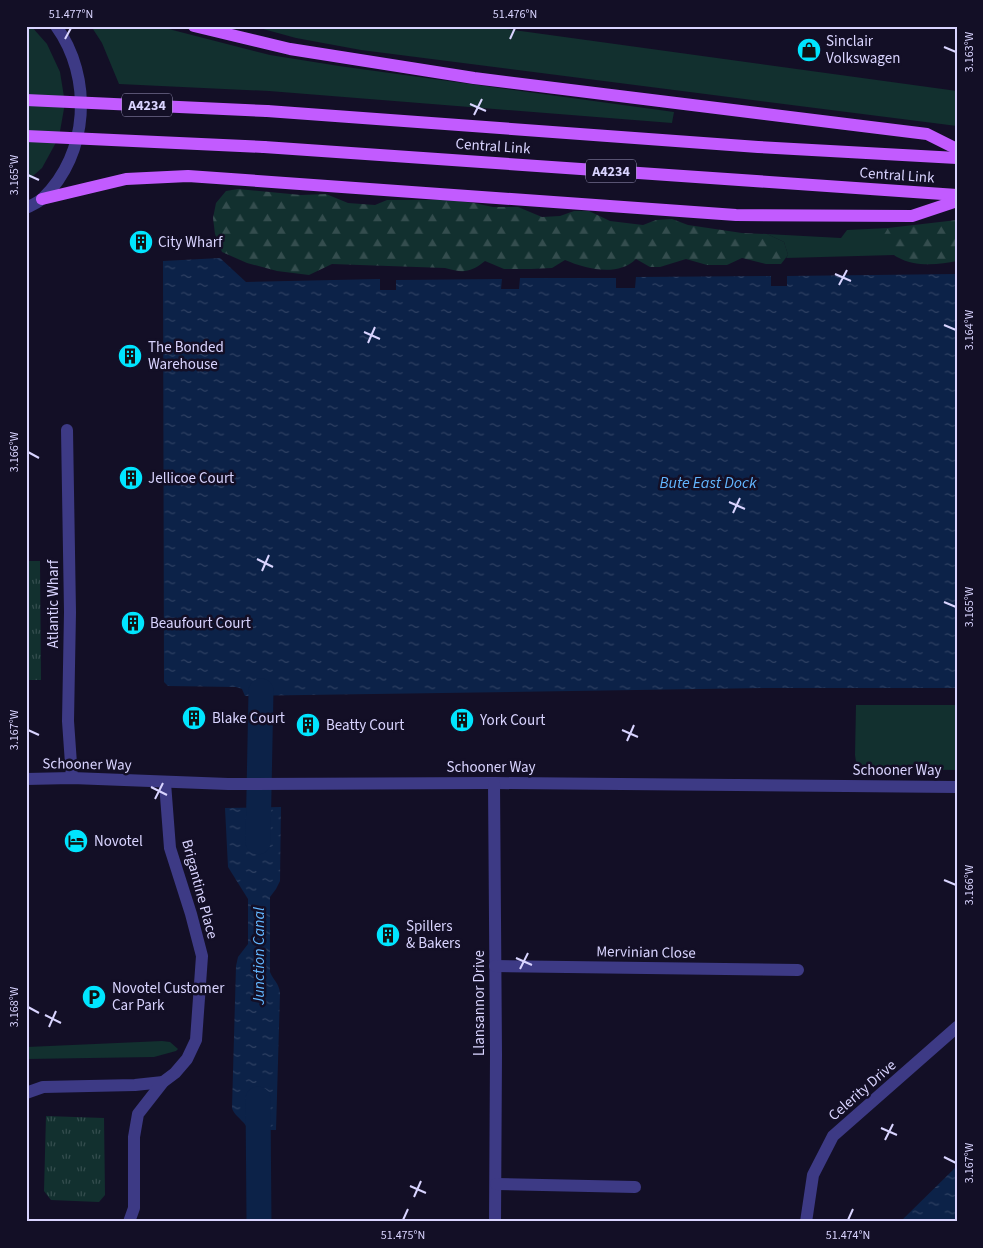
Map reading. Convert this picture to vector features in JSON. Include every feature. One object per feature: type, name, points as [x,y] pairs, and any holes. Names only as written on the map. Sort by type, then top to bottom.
[{"type":"main road","points":[[201,27],[290,49],[474,78],[927,134],[957,149]]},
{"type":"main road","name":"Central Link","points":[[26,100],[267,111],[758,147],[957,158]]},
{"type":"main road","name":"Central Link","points":[[26,136],[264,147],[957,195]]},
{"type":"main road","points":[[42,199],[126,179],[188,176],[736,215],[912,216],[957,201]]},
{"type":"street","points":[[26,208],[42,199],[68,167],[81,120],[80,87],[74,60],[64,36],[56,26]]},
{"type":"street","name":"Atlantic Wharf","points":[[66,430],[70,612],[68,721],[72,778]]},
{"type":"street","name":"Schooner Way","points":[[26,779],[72,778],[228,784],[494,783],[957,787]]},
{"type":"street","name":"Brigantine Place","points":[[129,1222],[134,1208],[134,1137],[138,1114],[163,1082],[175,1073],[187,1059],[196,1040],[202,956],[170,848],[165,783]]},
{"type":"street","name":"Llansannor Drive","points":[[494,783],[495,1222]]},
{"type":"street","name":"Mervinian Close","points":[[495,966],[798,970]]},
{"type":"street","name":"Celerity Drive","points":[[806,1222],[813,1175],[834,1136],[957,1027]]},
{"type":"street","points":[[26,1093],[43,1087],[135,1085],[163,1082]]},
{"type":"street","points":[[496,1184],[635,1187]]},
{"type":"green space","points":[[26,26],[31,26],[47,44],[60,72],[65,103],[59,137],[42,168],[26,182]]},
{"type":"green space","points":[[91,26],[157,26],[270,55],[674,112],[672,123],[269,91],[119,84],[102,43]]},
{"type":"green space","points":[[252,26],[484,26],[957,91],[957,126],[361,50],[296,38]]},
{"type":"green space","points":[[238,189],[301,195],[326,194],[348,203],[375,205],[387,200],[450,200],[493,207],[518,207],[542,217],[560,216],[574,211],[589,211],[610,221],[643,225],[656,220],[672,219],[688,225],[742,233],[767,234],[784,242],[788,255],[781,264],[766,264],[742,258],[727,265],[707,265],[686,259],[660,267],[650,267],[636,259],[629,265],[611,270],[582,266],[565,260],[552,268],[531,269],[504,269],[485,261],[475,268],[466,271],[445,268],[332,264],[309,275],[277,271],[247,263],[222,252],[215,234],[213,218],[216,203],[226,191]]},
{"type":"green space","points":[[957,220],[957,261],[919,264],[904,260],[893,254],[882,238],[888,228]]},
{"type":"green space","points":[[888,228],[883,239],[895,255],[786,258],[788,255],[784,242],[767,234],[841,238],[847,230]]},
{"type":"green space","points":[[26,561],[40,561],[41,680],[26,680]]},
{"type":"green space","points":[[856,705],[957,705],[957,770],[857,769],[855,755]]},
{"type":"green space","points":[[170,1042],[178,1049],[154,1057],[27,1059],[27,1047]]},
{"type":"green space","points":[[46,1116],[104,1118],[105,1195],[99,1202],[51,1200],[44,1191]]},
{"type":"water","name":"Bute East Dock","points":[[220,258],[246,282],[380,279],[380,290],[396,290],[396,280],[502,279],[501,289],[519,289],[520,278],[616,278],[616,288],[635,288],[636,277],[771,276],[771,286],[787,286],[787,276],[957,274],[957,688],[768,688],[245,696],[242,689],[236,687],[168,686],[164,682],[163,261]]},
{"type":"water","points":[[281,807],[280,881],[270,897],[270,972],[280,993],[276,1130],[248,1132],[246,1125],[232,1108],[236,966],[238,957],[248,944],[248,899],[228,867],[225,808]]},
{"type":"water","points":[[249,1157],[266,1157],[267,1222],[250,1222]]},
{"type":"water","points":[[957,1166],[957,1222],[900,1222]]},
{"type":"waterway","name":"Junction Canal","points":[[258,842],[261,691]]},
{"type":"waterway","name":"Junction Canal","points":[[258,1099],[259,1222]]},
{"type":"place","name":"Sinclair Volkswagen","points":[[809,50]]},
{"type":"place","name":"City Wharf","points":[[141,242]]},
{"type":"place","name":"The Bonded Warehouse","points":[[130,356]]},
{"type":"place","name":"Jellicoe Court","points":[[131,478]]},
{"type":"place","name":"Beaufourt Court","points":[[133,623]]},
{"type":"place","name":"Blake Court","points":[[194,718]]},
{"type":"place","name":"York Court","points":[[462,720]]},
{"type":"place","name":"Beatty Court","points":[[308,725]]},
{"type":"place","name":"Novotel","points":[[76,841]]},
{"type":"place","name":"Spillers & Bakers","points":[[388,935]]},
{"type":"place","name":"Novotel Customer Car Park","points":[[94,997]]}]
